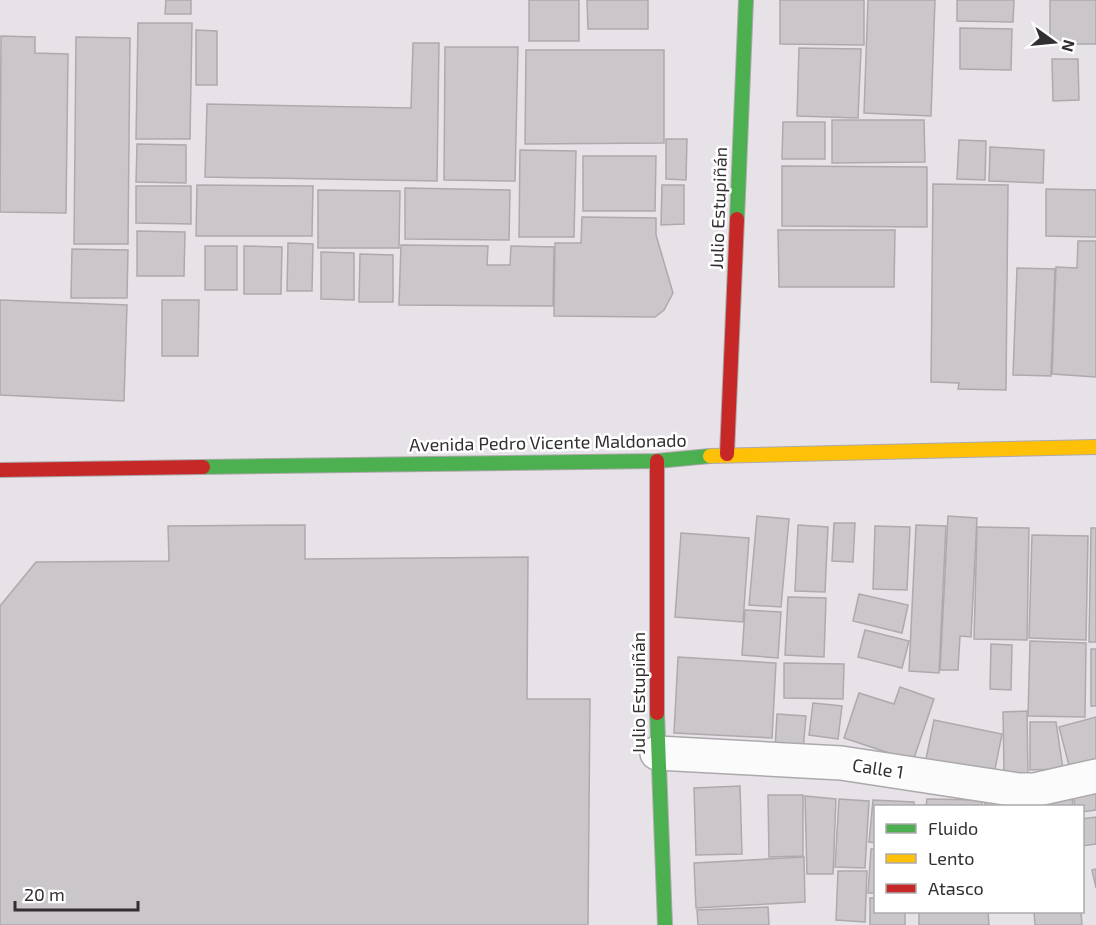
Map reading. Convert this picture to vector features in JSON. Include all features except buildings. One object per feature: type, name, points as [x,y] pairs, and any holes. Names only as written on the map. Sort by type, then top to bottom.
[{"type":"main road","name":"Julio Estupiñán","points":[[727,454],[746,0]]},
{"type":"main road","name":"Avenida Pedro Vicente Maldonado","points":[[0,470],[657,461],[727,454],[1096,447]]},
{"type":"main road","name":"Julio Estupiñán","points":[[657,461],[657,753],[665,925]]},
{"type":"street","name":"Calle 1","points":[[657,753],[841,763],[1018,790],[1034,790],[1096,776]]},
{"type":"traffic: fast","points":[[737,219],[746,0]]},
{"type":"traffic: fast","points":[[203,467],[657,461],[710,456]]},
{"type":"traffic: fast","points":[[657,713],[665,925]]},
{"type":"traffic: slow","points":[[710,456],[1096,447]]},
{"type":"traffic: jam","points":[[727,454],[737,219]]},
{"type":"traffic: jam","points":[[657,461],[657,713]]},
{"type":"traffic: jam","points":[[0,470],[203,467]]}]
